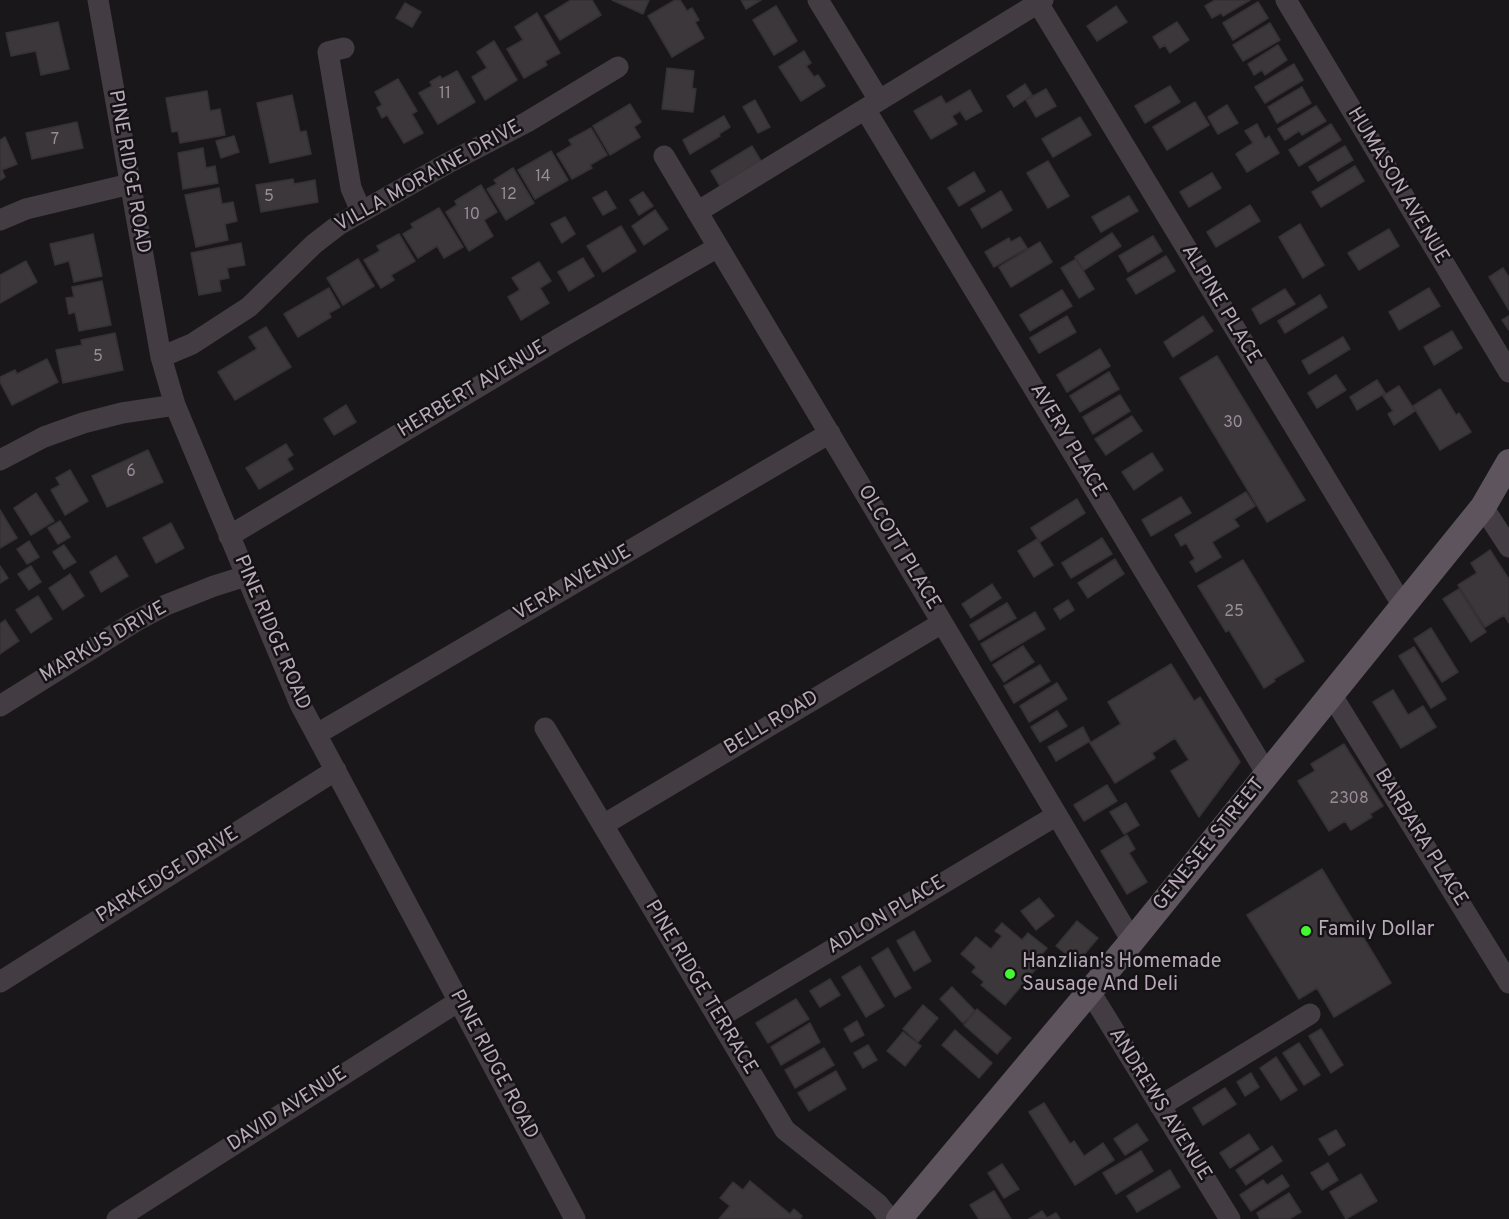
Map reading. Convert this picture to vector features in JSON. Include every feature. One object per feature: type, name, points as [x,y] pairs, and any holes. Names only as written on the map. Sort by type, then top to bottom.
[{"type":"main road","name":"GENESEE STREET","points":[[899,1219],[1132,941],[1483,507],[1509,462]]},
{"type":"street","name":"PINE RIDGE ROAD","points":[[98,0],[161,357],[175,405],[300,704],[575,1219]]},
{"type":"street","name":"AVERY PLACE","points":[[818,0],[872,105],[1267,774]]},
{"type":"street","name":"HUMASON AVENUE","points":[[1286,0],[1509,372]]},
{"type":"street","points":[[697,212],[1040,2]]},
{"type":"street","name":"ALPINE PLACE","points":[[1040,2],[1403,606]]},
{"type":"street","points":[[344,48],[328,52],[351,189],[361,211]]},
{"type":"street","name":"VILLA MORAINE DRIVE","points":[[161,357],[192,344],[249,307],[314,244],[340,224],[527,123],[618,67]]},
{"type":"street","name":"OLCOTT PLACE","points":[[664,156],[1132,941]]},
{"type":"street","points":[[0,220],[35,206],[130,184]]},
{"type":"street","name":"HERBERT AVENUE","points":[[229,536],[718,246]]},
{"type":"street","points":[[0,460],[44,437],[82,423],[122,412],[175,405]]},
{"type":"street","name":"VERA AVENUE","points":[[317,734],[830,433]]},
{"type":"street","points":[[1483,507],[1509,547]]},
{"type":"street","name":"MARKUS DRIVE","points":[[0,706],[136,621],[176,601],[246,576]]},
{"type":"street","name":"BELL ROAD","points":[[603,825],[942,623]]},
{"type":"street","name":"BARBARA PLACE","points":[[1331,694],[1509,983]]},
{"type":"street","name":"PINE RIDGE TERRACE","points":[[545,728],[785,1130],[878,1204],[890,1219]]},
{"type":"street","name":"PARKEDGE DRIVE","points":[[0,982],[336,770]]},
{"type":"street","name":"ADLON PLACE","points":[[718,1018],[1057,815]]},
{"type":"street","name":"ANDREWS AVENUE","points":[[1089,990],[1230,1219]]},
{"type":"street","name":"DAVID AVENUE","points":[[117,1219],[459,1001]]},
{"type":"street","points":[[1161,1106],[1310,1014]]},
{"type":"building","points":[[571,0],[592,0],[601,15],[560,40],[545,16]]},
{"type":"building","points":[[612,0],[649,0],[643,14]]},
{"type":"building","points":[[675,0],[680,0],[687,11],[692,8],[699,20],[695,22],[704,38],[672,57],[648,16]]},
{"type":"building","points":[[741,0],[761,0],[746,9]]},
{"type":"building","points":[[1215,0],[1250,0],[1223,16],[1221,13],[1212,18],[1205,6]]},
{"type":"building","points":[[1258,2],[1268,18],[1233,40],[1223,23]]},
{"type":"building","points":[[405,3],[421,12],[412,27],[396,18]]},
{"type":"building","points":[[776,6],[797,41],[774,55],[753,20]]},
{"type":"building","points":[[1116,6],[1127,22],[1097,41],[1087,26]]},
{"type":"building","points":[[537,13],[560,53],[545,61],[547,65],[524,78],[507,49],[523,40],[515,27]]},
{"type":"building","points":[[58,22],[69,69],[41,75],[36,51],[11,56],[6,33]]},
{"type":"building","points":[[1177,22],[1189,40],[1170,53],[1165,45],[1160,48],[1153,37]]},
{"type":"building","points":[[1270,23],[1280,40],[1243,61],[1233,45]]},
{"type":"building","points":[[494,41],[517,80],[485,100],[472,77],[487,68],[477,52]]},
{"type":"building","points":[[1278,45],[1287,60],[1265,75],[1262,70],[1254,75],[1248,64]]},
{"type":"building","points":[[804,51],[811,63],[806,66],[814,77],[818,75],[825,86],[801,101],[779,67]]},
{"type":"building","points":[[1294,64],[1303,80],[1265,103],[1255,87]]},
{"type":"building","points":[[667,68],[694,71],[692,88],[696,89],[693,112],[662,109]]},
{"type":"building","points":[[457,71],[475,102],[438,124],[419,93],[432,86],[430,82],[440,76],[442,79]]},
{"type":"building","points":[[398,79],[417,111],[412,114],[423,133],[404,143],[387,115],[382,118],[377,108],[382,105],[375,92]]},
{"type":"building","points":[[1025,84],[1032,95],[1014,107],[1007,96]]},
{"type":"building","points":[[1170,86],[1180,102],[1145,123],[1135,106]]},
{"type":"building","points":[[1302,87],[1311,103],[1277,123],[1268,107]]},
{"type":"building","points":[[1046,89],[1056,106],[1036,117],[1026,100]]},
{"type":"building","points":[[970,90],[982,111],[966,120],[960,111],[952,116],[957,124],[931,139],[914,111],[941,96],[946,104]]},
{"type":"building","points":[[207,91],[210,111],[220,109],[225,135],[180,143],[178,131],[172,132],[166,98]]},
{"type":"building","points":[[292,95],[300,132],[306,131],[311,154],[270,163],[257,103]]},
{"type":"building","points":[[755,100],[770,127],[758,133],[743,107]]},
{"type":"building","points":[[1195,102],[1209,125],[1167,150],[1153,127]]},
{"type":"building","points":[[630,104],[641,122],[634,127],[640,137],[610,155],[593,126]]},
{"type":"building","points":[[1227,105],[1238,123],[1218,134],[1208,117]]},
{"type":"building","points":[[1316,106],[1326,121],[1302,135],[1299,131],[1285,140],[1278,129]]},
{"type":"building","points":[[724,116],[730,127],[719,134],[720,136],[690,154],[683,140]]},
{"type":"building","points":[[1080,117],[1091,135],[1053,157],[1042,139]]},
{"type":"building","points":[[77,122],[83,148],[32,159],[26,133]]},
{"type":"building","points":[[1257,124],[1265,139],[1269,136],[1279,153],[1247,172],[1236,154],[1253,143],[1245,131]]},
{"type":"building","points":[[1331,124],[1341,140],[1299,166],[1289,150]]},
{"type":"building","points":[[591,128],[607,155],[590,165],[592,168],[572,179],[557,154],[572,145],[569,140]]},
{"type":"building","points":[[234,136],[239,152],[221,158],[216,141]]},
{"type":"building","points":[[5,137],[17,164],[2,170],[5,177],[0,180],[0,140]]},
{"type":"building","points":[[752,146],[761,161],[720,186],[711,171]]},
{"type":"building","points":[[1345,146],[1353,160],[1318,181],[1309,167]]},
{"type":"building","points":[[203,148],[206,168],[215,166],[218,183],[183,189],[178,153]]},
{"type":"building","points":[[551,151],[568,180],[535,199],[518,170]]},
{"type":"building","points":[[1048,161],[1069,196],[1048,208],[1027,173]]},
{"type":"building","points":[[1355,166],[1364,181],[1321,207],[1312,192]]},
{"type":"building","points":[[513,168],[534,203],[506,220],[487,189],[497,184],[494,180]]},
{"type":"building","points":[[974,172],[985,191],[959,206],[948,188]]},
{"type":"building","points":[[1212,173],[1221,188],[1189,207],[1180,192]]},
{"type":"building","points":[[293,179],[294,184],[315,180],[318,202],[261,212],[256,185]]},
{"type":"building","points":[[481,185],[497,212],[484,220],[493,236],[469,251],[446,212],[457,205],[455,201]]},
{"type":"building","points":[[219,188],[222,204],[233,202],[237,221],[225,224],[228,240],[196,247],[185,195]]},
{"type":"building","points":[[606,191],[616,208],[603,215],[593,198]]},
{"type":"building","points":[[1001,191],[1012,210],[982,228],[971,209]]},
{"type":"building","points":[[643,192],[653,206],[639,215],[630,200]]},
{"type":"building","points":[[1129,196],[1138,211],[1101,232],[1092,217]]},
{"type":"building","points":[[1250,205],[1260,221],[1216,247],[1207,232]]},
{"type":"building","points":[[439,208],[463,247],[444,258],[437,246],[418,258],[403,234],[413,228],[411,224]]},
{"type":"building","points":[[655,210],[668,229],[644,245],[632,226]]},
{"type":"building","points":[[565,217],[575,234],[562,243],[551,224]]},
{"type":"building","points":[[1300,224],[1324,265],[1303,278],[1279,237]]},
{"type":"building","points":[[621,226],[636,251],[603,272],[587,246]]},
{"type":"building","points":[[1389,229],[1399,246],[1359,270],[1348,253]]},
{"type":"building","points":[[1112,233],[1121,246],[1084,270],[1075,257]]},
{"type":"building","points":[[93,234],[102,276],[74,282],[69,261],[55,265],[50,244]]},
{"type":"building","points":[[399,234],[415,261],[391,275],[394,280],[381,288],[364,260],[380,251],[377,246]]},
{"type":"building","points":[[1153,236],[1162,251],[1128,272],[1119,256]]},
{"type":"building","points":[[1020,237],[1027,248],[994,267],[985,252],[1009,238],[1011,242]]},
{"type":"building","points":[[1040,242],[1052,262],[1011,287],[999,267]]},
{"type":"building","points":[[241,243],[245,265],[227,268],[229,278],[219,280],[221,291],[199,295],[191,253]]},
{"type":"building","points":[[1166,256],[1175,271],[1136,294],[1127,279]]},
{"type":"building","points":[[583,258],[594,276],[569,291],[558,272]]},
{"type":"building","points":[[358,259],[374,286],[343,305],[327,278]]},
{"type":"building","points":[[1076,259],[1094,289],[1079,298],[1061,268]]},
{"type":"building","points":[[26,261],[37,282],[0,303],[0,275]]},
{"type":"building","points":[[539,262],[551,281],[540,288],[549,303],[521,320],[508,297],[520,290],[512,278]]},
{"type":"building","points":[[1503,268],[1509,277],[1509,310],[1489,277]]},
{"type":"building","points":[[102,281],[111,325],[79,331],[75,312],[69,314],[66,298],[74,297],[72,287]]},
{"type":"building","points":[[329,288],[340,307],[329,313],[331,317],[298,337],[284,314]]},
{"type":"building","points":[[1429,288],[1440,306],[1399,330],[1389,312]]},
{"type":"building","points":[[1285,289],[1295,304],[1260,324],[1252,309]]},
{"type":"building","points":[[1062,290],[1072,306],[1030,331],[1020,315]]},
{"type":"building","points":[[1320,295],[1327,307],[1285,333],[1278,321]]},
{"type":"building","points":[[1067,316],[1076,332],[1039,353],[1030,338]]},
{"type":"building","points":[[1203,316],[1213,331],[1173,357],[1164,342]]},
{"type":"building","points":[[1509,316],[1509,330],[1502,320]]},
{"type":"building","points":[[266,327],[291,367],[235,400],[218,372],[257,349],[249,337]]},
{"type":"building","points":[[1452,331],[1462,348],[1434,365],[1424,347]]},
{"type":"building","points":[[115,333],[123,370],[63,383],[56,350],[82,345],[81,340]]},
{"type":"building","points":[[1343,337],[1350,349],[1309,374],[1302,361]]},
{"type":"building","points":[[1100,349],[1110,366],[1067,392],[1057,375]]},
{"type":"building","points":[[1217,356],[1305,500],[1267,522],[1180,378]]},
{"type":"building","points":[[47,359],[58,382],[12,405],[0,382],[0,377],[15,370],[17,374]]},
{"type":"building","points":[[1109,372],[1119,389],[1080,412],[1070,396]]},
{"type":"building","points":[[1336,375],[1346,390],[1317,408],[1308,393]]},
{"type":"building","points":[[1377,380],[1385,393],[1357,410],[1350,397]]},
{"type":"building","points":[[1399,386],[1415,411],[1394,425],[1388,414],[1393,411],[1383,396]]},
{"type":"building","points":[[1440,389],[1456,415],[1459,413],[1471,432],[1440,450],[1413,406]]},
{"type":"building","points":[[1120,395],[1130,411],[1093,434],[1083,417]]},
{"type":"building","points":[[346,405],[356,422],[334,435],[324,419]]},
{"type":"building","points":[[1132,416],[1142,431],[1106,455],[1095,439]]},
{"type":"building","points":[[286,444],[293,455],[287,459],[293,469],[259,489],[246,468]]},
{"type":"building","points":[[148,450],[163,482],[107,507],[92,476]]},
{"type":"building","points":[[1152,453],[1163,470],[1134,490],[1122,472]]},
{"type":"building","points":[[70,470],[88,501],[65,515],[51,490],[60,485],[56,478]]},
{"type":"building","points":[[1246,492],[1255,506],[1234,519],[1239,526],[1212,542],[1221,557],[1196,572],[1190,562],[1195,559],[1186,543],[1181,546],[1175,535]]},
{"type":"building","points":[[36,493],[54,521],[31,535],[14,508]]},
{"type":"building","points":[[1181,497],[1191,513],[1151,536],[1142,520]]},
{"type":"building","points":[[1077,499],[1085,513],[1040,542],[1031,528]]},
{"type":"building","points":[[0,510],[17,538],[0,548]]},
{"type":"building","points":[[60,521],[70,537],[58,544],[48,528]]},
{"type":"building","points":[[171,523],[184,548],[156,563],[143,538]]},
{"type":"building","points":[[1102,538],[1112,554],[1071,578],[1062,563]]},
{"type":"building","points":[[1037,539],[1053,565],[1034,577],[1018,551]]},
{"type":"building","points":[[29,541],[39,557],[27,564],[17,549]]},
{"type":"building","points":[[64,545],[76,562],[64,569],[53,552]]},
{"type":"building","points":[[1490,550],[1509,579],[1509,623],[1504,615],[1485,627],[1458,585],[1477,573],[1471,563]]},
{"type":"building","points":[[116,556],[128,576],[101,592],[90,572]]},
{"type":"building","points":[[1115,559],[1124,574],[1088,598],[1078,583]]},
{"type":"building","points":[[1243,560],[1304,661],[1274,679],[1275,681],[1264,688],[1229,630],[1226,632],[1198,586]]},
{"type":"building","points":[[0,566],[8,578],[0,583]]},
{"type":"building","points":[[31,566],[41,582],[29,590],[18,574]]},
{"type":"building","points":[[70,574],[84,596],[63,610],[49,588]]},
{"type":"building","points":[[992,584],[1001,598],[971,618],[962,604]]},
{"type":"building","points":[[1459,589],[1486,632],[1471,642],[1443,599]]},
{"type":"building","points":[[38,596],[52,619],[31,633],[16,610]]},
{"type":"building","points":[[1068,600],[1074,610],[1060,619],[1054,609]]},
{"type":"building","points":[[1007,603],[1016,618],[979,640],[970,625]]},
{"type":"building","points":[[1035,612],[1045,629],[991,661],[981,644]]},
{"type":"building","points":[[5,620],[19,641],[0,654],[0,624]]},
{"type":"building","points":[[1431,628],[1458,672],[1442,682],[1414,639]]},
{"type":"building","points":[[1023,646],[1034,662],[1004,682],[993,665]]},
{"type":"building","points":[[1414,647],[1446,699],[1431,708],[1399,656]]},
{"type":"building","points":[[1171,664],[1194,701],[1200,697],[1240,762],[1199,817],[1171,771],[1189,760],[1175,738],[1152,753],[1155,758],[1115,783],[1090,743],[1121,724],[1108,702]]},
{"type":"building","points":[[1040,665],[1050,681],[1014,703],[1004,686]]},
{"type":"building","points":[[1057,683],[1067,699],[1029,722],[1020,706]]},
{"type":"building","points":[[1393,690],[1408,715],[1423,706],[1436,727],[1401,748],[1373,702]]},
{"type":"building","points":[[1057,711],[1067,726],[1040,742],[1031,727]]},
{"type":"building","points":[[1083,727],[1090,741],[1056,761],[1048,747]]},
{"type":"building","points":[[1344,744],[1383,806],[1370,814],[1372,817],[1351,830],[1345,821],[1329,831],[1298,781],[1315,771],[1311,764]]},
{"type":"building","points":[[1107,785],[1117,801],[1084,821],[1074,805]]},
{"type":"building","points":[[1126,803],[1139,825],[1124,834],[1110,812]]},
{"type":"building","points":[[1127,835],[1135,849],[1129,853],[1147,882],[1127,894],[1101,851]]},
{"type":"building","points":[[1322,869],[1391,983],[1334,1017],[1317,988],[1299,999],[1247,915]]},
{"type":"building","points":[[1039,898],[1054,916],[1036,930],[1021,911]]},
{"type":"building","points":[[1077,921],[1098,938],[1077,963],[1056,946]]},
{"type":"building","points":[[1002,923],[1022,940],[1028,933],[1047,948],[1042,954],[1046,957],[1005,1005],[981,985],[984,982],[972,972],[976,967],[961,954],[976,937],[991,949],[1002,936],[995,931]]},
{"type":"building","points":[[914,931],[931,961],[914,971],[897,941]]},
{"type":"building","points":[[888,948],[911,988],[895,997],[872,958]]},
{"type":"building","points":[[860,966],[884,1006],[866,1017],[842,977]]},
{"type":"building","points":[[830,979],[840,995],[820,1007],[810,991]]},
{"type":"building","points":[[952,987],[975,1011],[963,1023],[940,999]]},
{"type":"building","points":[[796,999],[809,1019],[768,1043],[756,1023]]},
{"type":"building","points":[[923,1005],[938,1018],[918,1042],[903,1029]]},
{"type":"building","points":[[977,1009],[1011,1038],[997,1054],[964,1025]]},
{"type":"building","points":[[857,1021],[864,1035],[851,1042],[844,1029]]},
{"type":"building","points":[[810,1023],[820,1042],[781,1065],[771,1047]]},
{"type":"building","points":[[1321,1029],[1343,1065],[1331,1073],[1309,1036]]},
{"type":"building","points":[[955,1030],[992,1063],[979,1078],[942,1045]]},
{"type":"building","points":[[903,1032],[921,1046],[905,1066],[887,1051]]},
{"type":"building","points":[[1299,1043],[1320,1075],[1304,1085],[1283,1053]]},
{"type":"building","points":[[868,1045],[877,1060],[863,1068],[854,1053]]},
{"type":"building","points":[[824,1048],[834,1065],[795,1088],[785,1070]]},
{"type":"building","points":[[1276,1057],[1297,1090],[1281,1100],[1260,1068]]},
{"type":"building","points":[[836,1071],[846,1089],[809,1111],[798,1093]]},
{"type":"building","points":[[1251,1073],[1259,1087],[1245,1096],[1237,1082]]},
{"type":"building","points":[[1225,1088],[1236,1104],[1203,1125],[1193,1108]]},
{"type":"building","points":[[1044,1103],[1070,1144],[1074,1141],[1084,1156],[1103,1143],[1114,1160],[1075,1185],[1029,1112]]},
{"type":"building","points":[[1137,1124],[1148,1140],[1125,1155],[1114,1139]]},
{"type":"building","points":[[1336,1130],[1345,1145],[1329,1155],[1319,1139]]},
{"type":"building","points":[[1249,1134],[1259,1149],[1230,1168],[1220,1153]]},
{"type":"building","points":[[1272,1146],[1282,1161],[1246,1185],[1236,1170]]},
{"type":"building","points":[[1141,1151],[1153,1171],[1116,1194],[1103,1173]]},
{"type":"building","points":[[1328,1163],[1338,1180],[1322,1190],[1311,1173]]},
{"type":"building","points":[[1002,1164],[1019,1189],[1004,1198],[988,1173]]},
{"type":"building","points":[[1170,1170],[1180,1187],[1137,1212],[1127,1196]]},
{"type":"building","points":[[1361,1174],[1377,1201],[1346,1219],[1330,1192]]},
{"type":"building","points":[[1282,1175],[1289,1186],[1251,1211],[1240,1195],[1263,1180],[1267,1185]]},
{"type":"building","points":[[750,1181],[790,1214],[794,1209],[802,1216],[800,1219],[719,1219],[730,1206],[720,1198],[733,1182],[743,1190]]},
{"type":"building","points":[[994,1191],[1011,1219],[979,1219],[970,1205]]},
{"type":"building","points":[[1289,1193],[1301,1212],[1289,1219],[1260,1219],[1257,1213]]},
{"type":"building","points":[[1042,1211],[1047,1218],[1056,1213],[1060,1219],[1029,1219]]},
{"type":"place","name":"Family Dollar","points":[[1306,931]]},
{"type":"place","name":"Hanzlian's Homemade Sausage And Deli","points":[[1010,974]]}]
